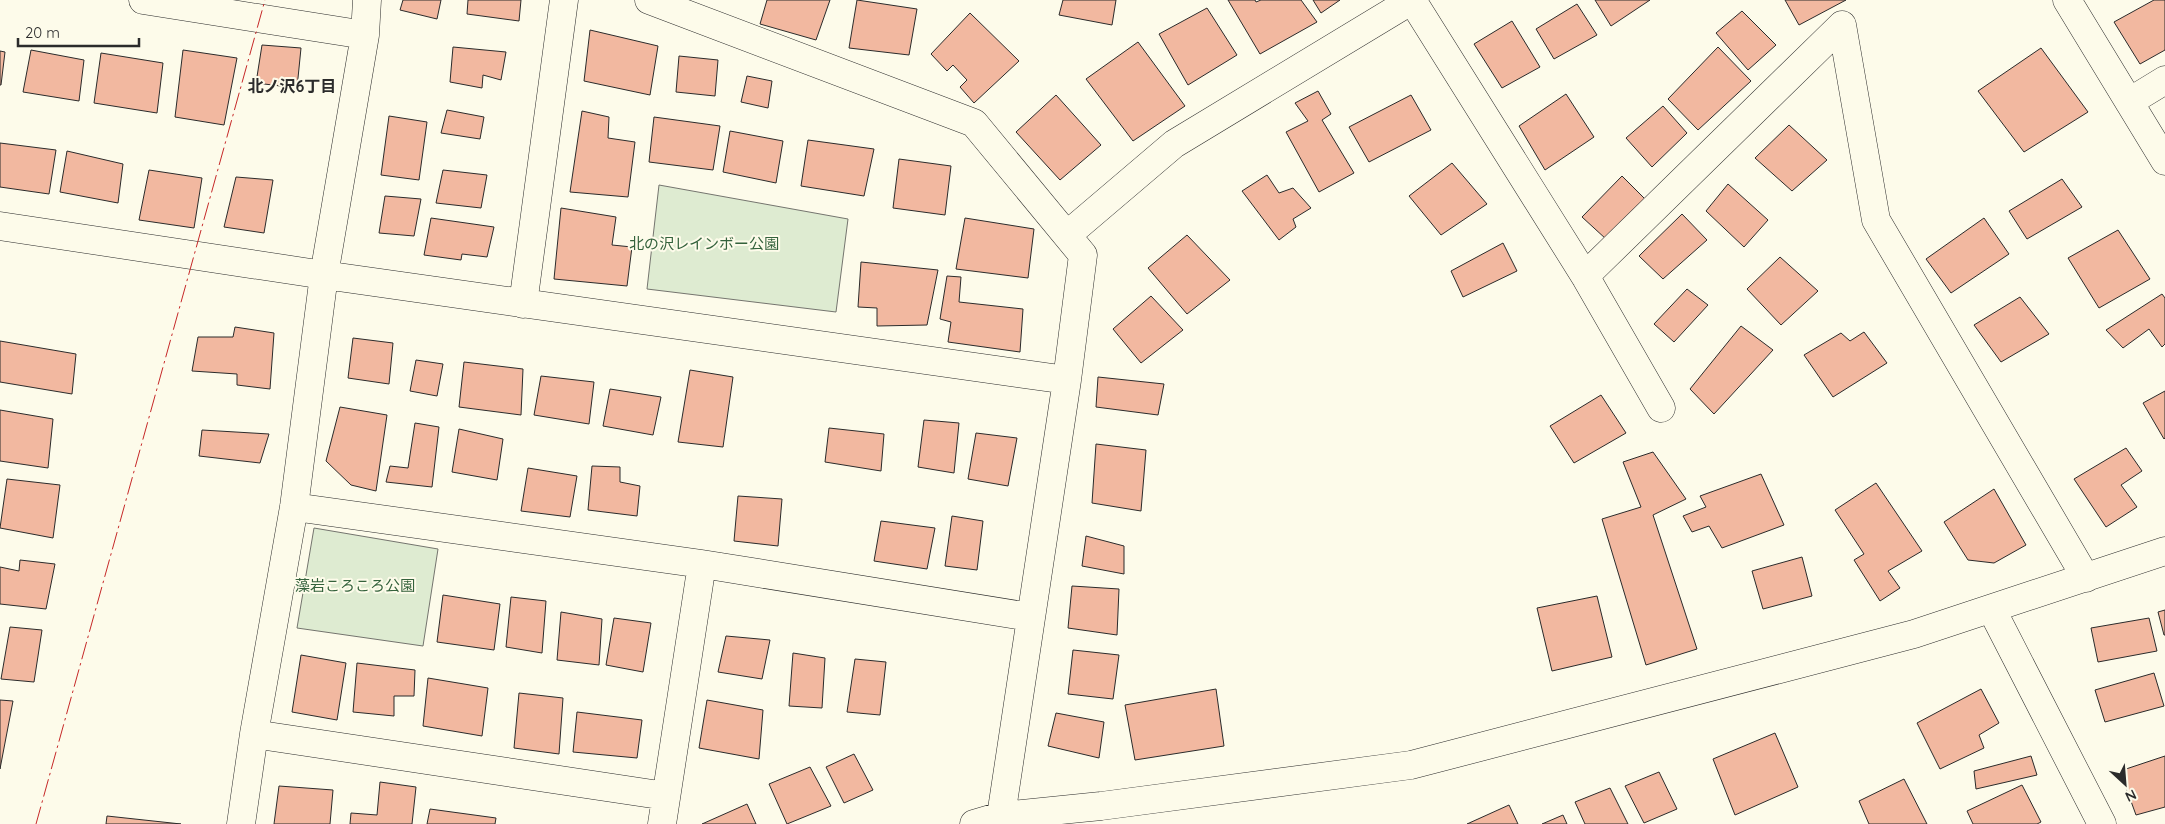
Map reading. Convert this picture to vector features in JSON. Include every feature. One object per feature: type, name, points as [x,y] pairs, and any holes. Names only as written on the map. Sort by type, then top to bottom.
[{"type":"street","points":[[143,0],[365,35]]},
{"type":"street","points":[[241,824],[254,734],[294,507],[324,275],[365,35],[367,0]]},
{"type":"street","points":[[523,304],[564,0]]},
{"type":"street","points":[[649,0],[974,123],[1083,255],[1067,380],[1001,816]]},
{"type":"street","points":[[1068,235],[1174,144],[1412,0],[1585,276],[1661,408]]},
{"type":"street","points":[[2067,0],[2165,161]]},
{"type":"street","points":[[1585,276],[1842,25],[1876,220],[2086,578]]},
{"type":"street","points":[[2129,102],[2165,80]]},
{"type":"street","points":[[0,226],[523,304],[1067,380]]},
{"type":"street","points":[[294,507],[702,564],[1030,617]]},
{"type":"street","points":[[974,824],[1001,816],[1101,806],[1411,765],[1914,634],[1992,610],[2165,551]]},
{"type":"street","points":[[662,824],[702,564]]},
{"type":"street","points":[[1992,610],[2102,824]]},
{"type":"street","points":[[254,734],[666,796]]},
{"type":"green space","name":"北の沢レインボー公園","points":[[659,185],[848,219],[836,312],[647,289]]},
{"type":"green space","name":"藻岩ころころ公園","points":[[314,528],[438,549],[423,646],[297,628]]},
{"type":"building","points":[[403,0],[441,0],[437,19],[400,10]]},
{"type":"building","points":[[468,0],[521,0],[519,21],[467,14]]},
{"type":"building","points":[[767,0],[830,0],[816,40],[760,24]]},
{"type":"building","points":[[857,0],[917,9],[909,55],[849,48]]},
{"type":"building","points":[[1063,0],[1116,0],[1112,25],[1059,15]]},
{"type":"building","points":[[1228,0],[1255,0],[1256,2],[1261,0],[1301,0],[1317,22],[1260,54]]},
{"type":"building","points":[[1313,0],[1340,0],[1321,13]]},
{"type":"building","points":[[1595,0],[1650,0],[1611,26]]},
{"type":"building","points":[[1785,0],[1846,0],[1799,25]]},
{"type":"building","points":[[2154,0],[2165,0],[2165,50],[2140,64],[2114,22]]},
{"type":"building","points":[[1577,4],[1597,35],[1554,59],[1536,29]]},
{"type":"building","points":[[1207,8],[1237,55],[1188,85],[1159,34]]},
{"type":"building","points":[[1742,11],[1776,45],[1748,70],[1716,33]]},
{"type":"building","points":[[970,13],[1019,61],[974,103],[960,87],[967,80],[953,65],[947,71],[931,54]]},
{"type":"building","points":[[1512,21],[1540,67],[1502,88],[1474,44]]},
{"type":"building","points":[[590,30],[658,46],[650,95],[584,81]]},
{"type":"building","points":[[1138,42],[1185,106],[1133,141],[1086,79]]},
{"type":"building","points":[[262,45],[301,48],[297,88],[256,83]]},
{"type":"building","points":[[453,47],[506,52],[501,80],[483,75],[482,88],[450,82]]},
{"type":"building","points":[[1718,47],[1751,81],[1698,130],[1668,99]]},
{"type":"building","points":[[2041,48],[2088,112],[2024,152],[1978,91]]},
{"type":"building","points":[[31,50],[84,60],[79,101],[23,92]]},
{"type":"building","points":[[183,50],[237,58],[224,125],[175,117]]},
{"type":"building","points":[[0,51],[5,52],[1,85],[0,85]]},
{"type":"building","points":[[101,53],[163,63],[157,113],[94,103]]},
{"type":"building","points":[[679,56],[718,60],[715,96],[676,92]]},
{"type":"building","points":[[747,76],[772,81],[768,108],[741,102]]},
{"type":"building","points":[[1318,91],[1331,114],[1322,120],[1354,173],[1319,192],[1286,132],[1308,121],[1295,103]]},
{"type":"building","points":[[1566,94],[1594,137],[1545,170],[1519,126]]},
{"type":"building","points":[[1056,95],[1101,145],[1060,180],[1016,132]]},
{"type":"building","points":[[1411,95],[1431,130],[1369,162],[1349,127]]},
{"type":"building","points":[[1663,106],[1687,133],[1652,167],[1626,138]]},
{"type":"building","points":[[447,110],[484,117],[480,139],[441,133]]},
{"type":"building","points":[[582,111],[609,117],[608,138],[635,142],[628,197],[570,192]]},
{"type":"building","points":[[389,116],[427,122],[419,180],[381,175]]},
{"type":"building","points":[[654,117],[720,126],[713,170],[649,162]]},
{"type":"building","points":[[1789,125],[1827,160],[1792,191],[1755,158]]},
{"type":"building","points":[[730,131],[783,141],[776,183],[723,172]]},
{"type":"building","points":[[808,140],[874,149],[864,196],[801,186]]},
{"type":"building","points":[[0,143],[56,150],[49,194],[0,187]]},
{"type":"building","points":[[67,151],[123,164],[118,203],[60,192]]},
{"type":"building","points":[[899,159],[951,166],[945,215],[893,208]]},
{"type":"building","points":[[1452,163],[1487,204],[1441,235],[1409,196]]},
{"type":"building","points":[[149,170],[202,178],[194,228],[139,220]]},
{"type":"building","points":[[443,170],[487,175],[481,208],[436,203]]},
{"type":"building","points":[[1267,175],[1279,193],[1293,188],[1311,208],[1293,219],[1296,227],[1279,240],[1242,191]]},
{"type":"building","points":[[1622,176],[1646,200],[1606,239],[1582,217]]},
{"type":"building","points":[[236,177],[273,180],[264,233],[224,227]]},
{"type":"building","points":[[2062,179],[2082,207],[2027,239],[2009,211]]},
{"type":"building","points":[[1728,184],[1768,220],[1744,247],[1706,211]]},
{"type":"building","points":[[385,196],[421,199],[414,236],[379,233]]},
{"type":"building","points":[[561,208],[616,217],[612,245],[632,247],[627,286],[554,279]]},
{"type":"building","points":[[1682,214],[1707,240],[1663,279],[1639,256]]},
{"type":"building","points":[[431,218],[494,227],[487,257],[462,254],[461,260],[424,255]]},
{"type":"building","points":[[965,218],[1034,229],[1028,278],[956,269]]},
{"type":"building","points":[[1984,218],[2009,254],[1951,293],[1926,259]]},
{"type":"building","points":[[2118,230],[2150,279],[2099,308],[2068,258]]},
{"type":"building","points":[[1187,235],[1230,280],[1187,314],[1148,268]]},
{"type":"building","points":[[1503,243],[1517,271],[1463,297],[1451,271]]},
{"type":"building","points":[[1780,257],[1818,291],[1781,325],[1747,289]]},
{"type":"building","points":[[861,262],[938,270],[927,325],[877,326],[877,308],[858,307]]},
{"type":"building","points":[[947,276],[961,277],[959,302],[1023,309],[1020,352],[948,342],[951,322],[940,319]]},
{"type":"building","points":[[1687,289],[1708,305],[1674,342],[1654,324]]},
{"type":"building","points":[[2162,294],[2165,298],[2165,344],[2162,347],[2149,329],[2123,348],[2106,330]]},
{"type":"building","points":[[1151,296],[1183,330],[1141,363],[1113,329]]},
{"type":"building","points":[[2020,297],[2049,334],[2001,362],[1974,325]]},
{"type":"building","points":[[1741,326],[1773,350],[1714,414],[1690,389]]},
{"type":"building","points":[[235,327],[274,333],[270,389],[237,385],[237,374],[192,371],[198,337],[233,337]]},
{"type":"building","points":[[1864,332],[1887,363],[1833,397],[1804,355],[1841,333],[1850,341]]},
{"type":"building","points":[[353,338],[393,343],[389,384],[348,378]]},
{"type":"building","points":[[0,341],[76,354],[72,394],[0,382]]},
{"type":"building","points":[[416,360],[443,364],[437,396],[410,391]]},
{"type":"building","points":[[464,362],[523,369],[521,415],[459,407]]},
{"type":"building","points":[[690,370],[733,377],[723,447],[678,442]]},
{"type":"building","points":[[541,376],[594,382],[589,424],[534,415]]},
{"type":"building","points":[[1098,377],[1164,384],[1158,415],[1096,407]]},
{"type":"building","points":[[610,389],[661,397],[653,435],[603,426]]},
{"type":"building","points":[[2165,391],[2165,438],[2164,439],[2143,403]]},
{"type":"building","points":[[1601,395],[1626,433],[1574,463],[1550,426]]},
{"type":"building","points":[[340,407],[387,415],[376,491],[351,485],[326,461]]},
{"type":"building","points":[[0,410],[53,419],[48,468],[0,461]]},
{"type":"building","points":[[924,420],[959,423],[954,473],[918,467]]},
{"type":"building","points":[[415,423],[439,427],[432,487],[386,482],[390,466],[408,468]]},
{"type":"building","points":[[829,428],[884,434],[881,471],[825,462]]},
{"type":"building","points":[[459,429],[503,439],[497,480],[452,472]]},
{"type":"building","points":[[202,430],[269,434],[260,463],[199,456]]},
{"type":"building","points":[[976,433],[1017,438],[1008,486],[968,479]]},
{"type":"building","points":[[1096,444],[1146,450],[1141,511],[1092,503]]},
{"type":"building","points":[[2126,448],[2142,471],[2121,485],[2137,507],[2106,527],[2074,479]]},
{"type":"building","points":[[1653,452],[1686,499],[1653,515],[1697,649],[1646,665],[1602,519],[1641,507],[1623,462]]},
{"type":"building","points":[[592,466],[620,467],[620,482],[640,486],[637,516],[588,510]]},
{"type":"building","points":[[528,468],[577,476],[570,517],[521,511]]},
{"type":"building","points":[[1761,474],[1784,525],[1722,548],[1709,526],[1692,532],[1683,516],[1706,507],[1700,496]]},
{"type":"building","points":[[7,479],[60,485],[53,538],[0,528]]},
{"type":"building","points":[[1876,483],[1922,551],[1888,571],[1900,588],[1880,601],[1854,560],[1864,554],[1835,510]]},
{"type":"building","points":[[1994,489],[2026,545],[1994,563],[1968,560],[1944,522]]},
{"type":"building","points":[[738,496],[782,499],[778,546],[734,541]]},
{"type":"building","points":[[952,516],[983,521],[977,570],[945,566]]},
{"type":"building","points":[[881,521],[935,528],[927,569],[874,561]]},
{"type":"building","points":[[1086,536],[1124,546],[1124,574],[1082,566]]},
{"type":"building","points":[[1802,557],[1812,596],[1763,609],[1752,571]]},
{"type":"building","points":[[20,560],[55,564],[46,609],[0,604],[0,567],[19,571]]},
{"type":"building","points":[[1072,586],[1119,589],[1117,635],[1068,628]]},
{"type":"building","points":[[443,595],[500,604],[494,650],[437,642]]},
{"type":"building","points":[[1597,596],[1612,657],[1552,671],[1537,608]]},
{"type":"building","points":[[511,597],[546,601],[542,653],[506,647]]},
{"type":"building","points":[[2165,610],[2165,635],[2164,635],[2158,612]]},
{"type":"building","points":[[561,612],[602,619],[599,665],[557,660]]},
{"type":"building","points":[[614,618],[651,623],[643,672],[606,665]]},
{"type":"building","points":[[2149,618],[2157,651],[2098,662],[2091,628]]},
{"type":"building","points":[[10,627],[42,630],[34,682],[1,679]]},
{"type":"building","points":[[726,636],[770,640],[762,679],[718,672]]},
{"type":"building","points":[[1073,650],[1119,655],[1113,699],[1068,694]]},
{"type":"building","points":[[793,653],[825,658],[822,708],[789,706]]},
{"type":"building","points":[[301,655],[346,663],[337,720],[292,712]]},
{"type":"building","points":[[855,659],[886,662],[880,715],[847,712]]},
{"type":"building","points":[[357,663],[415,670],[414,696],[394,696],[394,716],[353,712]]},
{"type":"building","points":[[2154,673],[2164,706],[2105,722],[2095,690]]},
{"type":"building","points":[[428,678],[488,688],[482,736],[423,726]]},
{"type":"building","points":[[1216,689],[1224,746],[1135,760],[1125,705]]},
{"type":"building","points":[[1981,689],[1999,723],[1979,735],[1984,748],[1940,769],[1917,723]]},
{"type":"building","points":[[519,693],[563,698],[559,754],[514,748]]},
{"type":"building","points":[[0,700],[13,701],[0,769]]},
{"type":"building","points":[[707,700],[763,710],[759,759],[699,748]]},
{"type":"building","points":[[577,712],[642,720],[637,758],[573,752]]},
{"type":"building","points":[[1056,713],[1104,722],[1099,758],[1048,746]]},
{"type":"building","points":[[1775,733],[1798,787],[1735,815],[1713,759]]},
{"type":"building","points":[[854,754],[873,790],[844,803],[826,767]]},
{"type":"building","points":[[2031,756],[2037,775],[1976,789],[1974,771]]},
{"type":"building","points":[[2165,756],[2165,807],[2136,815],[2120,771]]},
{"type":"building","points":[[810,767],[831,806],[787,824],[769,784]]},
{"type":"building","points":[[1659,772],[1677,809],[1644,823],[1625,786]]},
{"type":"building","points":[[1904,779],[1927,824],[1869,824],[1859,801]]},
{"type":"building","points":[[380,782],[416,787],[412,824],[350,824],[351,813],[377,815]]},
{"type":"building","points":[[2022,785],[2041,822],[2037,824],[1973,824],[1967,811]]},
{"type":"building","points":[[279,786],[333,790],[330,824],[274,824]]},
{"type":"building","points":[[1610,788],[1628,824],[1585,824],[1575,802]]},
{"type":"building","points":[[747,804],[756,824],[702,824]]},
{"type":"building","points":[[1509,805],[1518,824],[1467,824]]},
{"type":"building","points":[[430,809],[496,818],[495,824],[427,824]]},
{"type":"building","points":[[1563,815],[1567,824],[1542,824]]},
{"type":"building","points":[[107,816],[181,824],[106,824]]},
{"type":"power","points":[[36,824],[265,0]]},
{"type":"district","name":"北ノ沢6丁目","points":[[292,86]]}]
